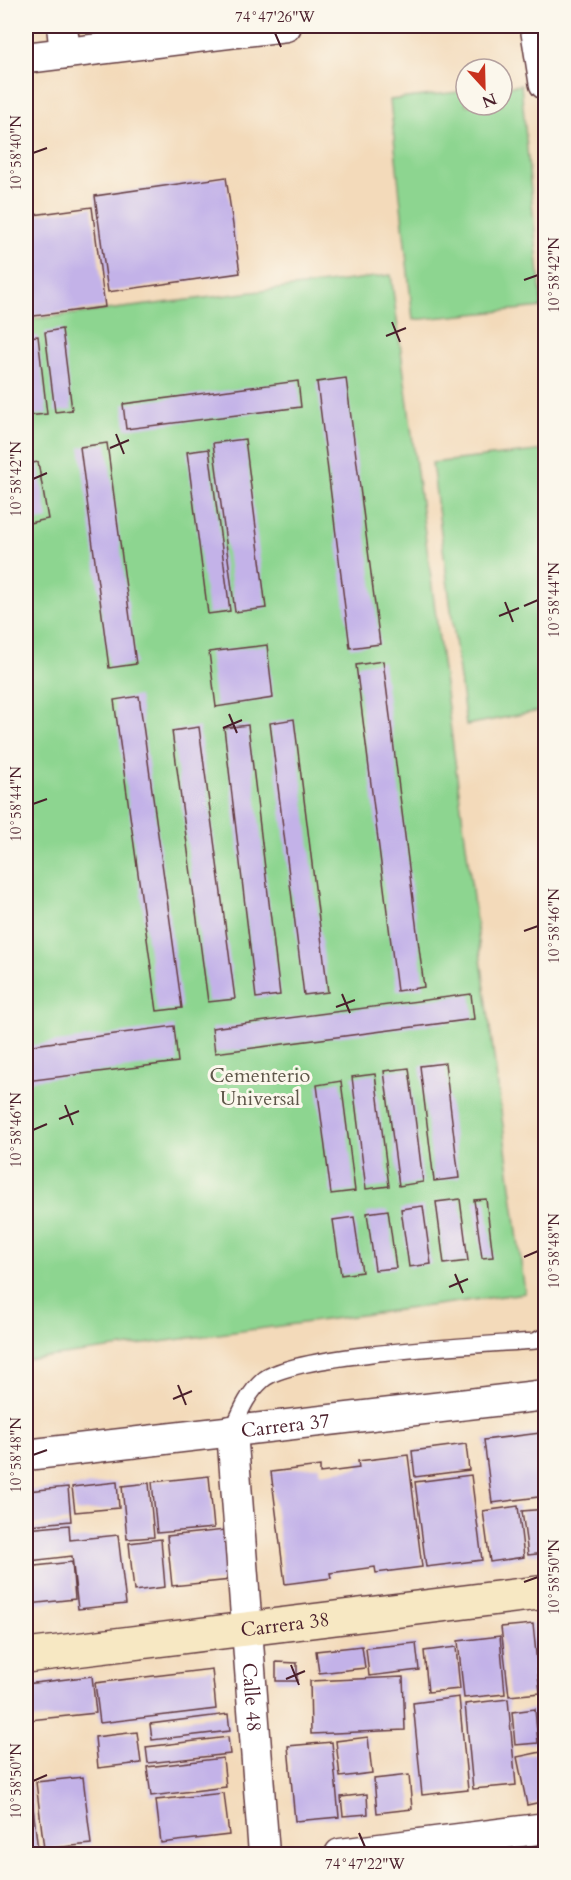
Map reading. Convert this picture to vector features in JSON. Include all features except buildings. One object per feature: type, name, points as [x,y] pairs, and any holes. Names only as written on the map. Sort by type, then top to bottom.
[{"type":"main road","name":"Carrera 38","points":[[26,1656],[546,1592]]},
{"type":"street","points":[[26,58],[64,39],[286,26]]},
{"type":"street","points":[[537,26],[546,83]]},
{"type":"street","name":"Carrera 37","points":[[26,1455],[546,1395]]},
{"type":"street","name":"Calle 48","points":[[232,1431],[264,1854]]},
{"type":"street","points":[[340,1854],[546,1827]]},
{"type":"lane","points":[[232,1431],[249,1396],[263,1380],[276,1371],[335,1359],[535,1341],[546,1335]]},
{"type":"green space","points":[[521,85],[542,307],[413,320],[390,100],[454,92],[454,117],[514,117],[514,86]]},
{"type":"green space","name":"Cementerio Universal","points":[[391,275],[525,1293],[26,1360],[26,320]]},
{"type":"green space","points":[[545,450],[545,710],[466,725],[432,463]]}]
